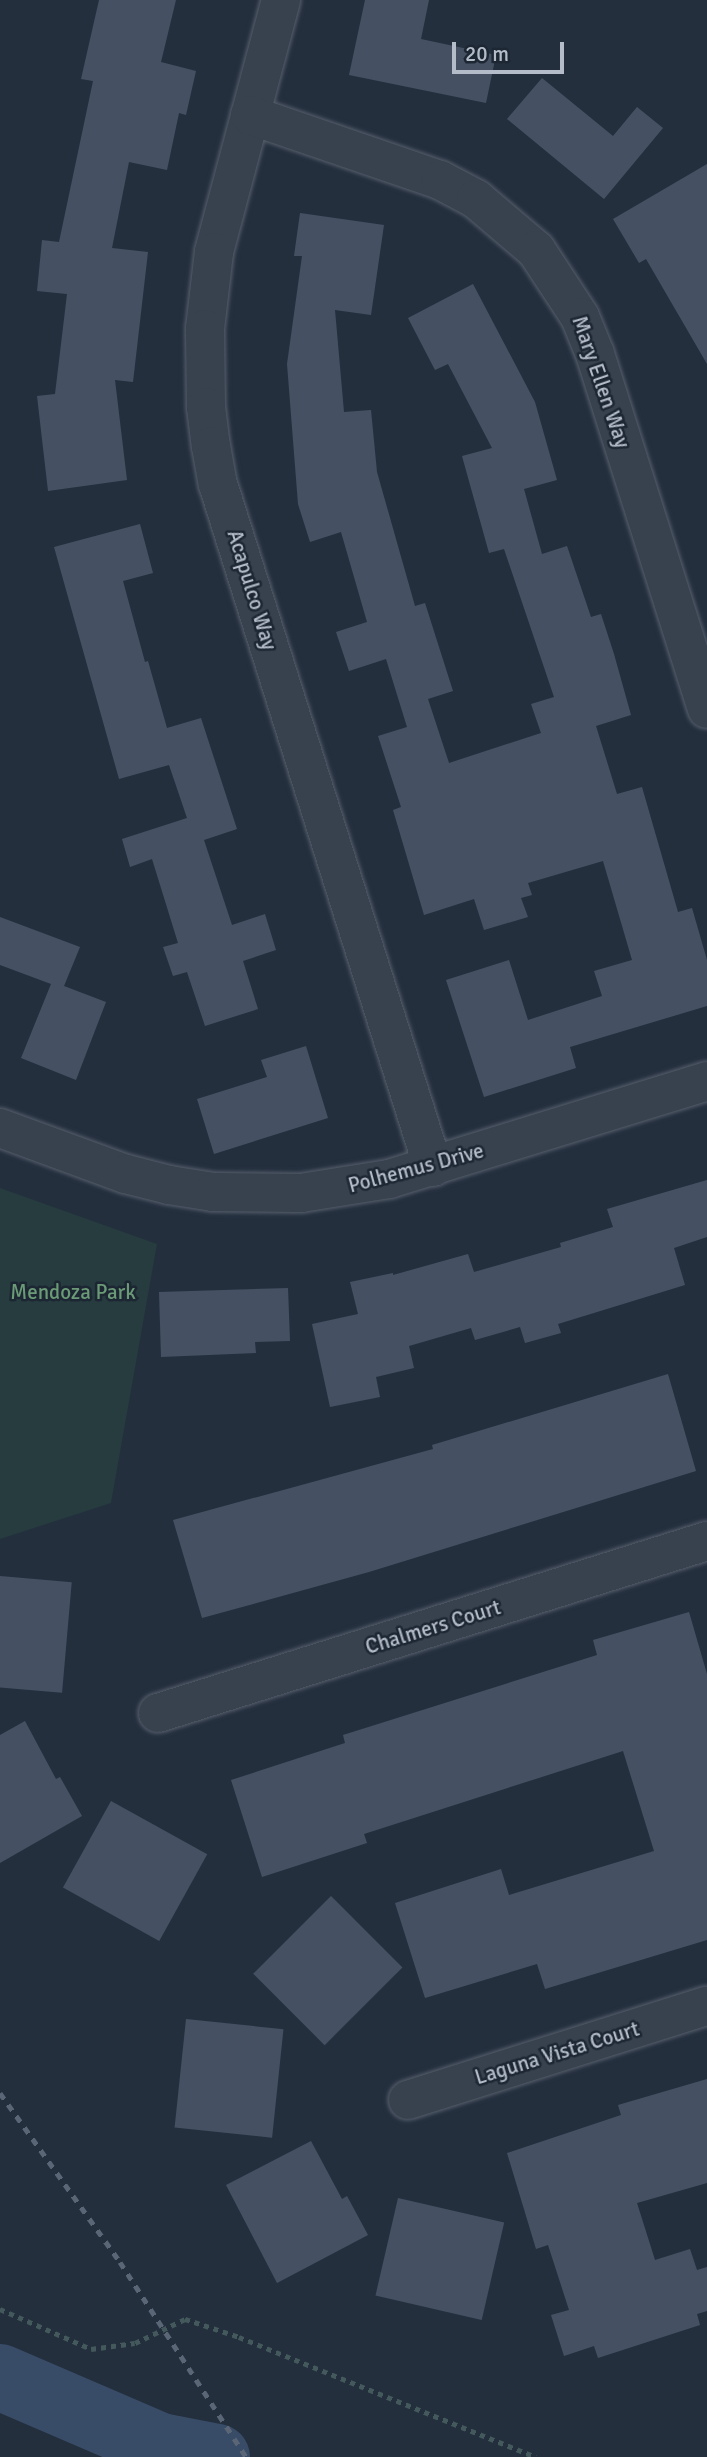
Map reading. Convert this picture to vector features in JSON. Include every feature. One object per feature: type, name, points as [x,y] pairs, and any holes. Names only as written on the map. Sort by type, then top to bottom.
[{"type":"street","name":"Acapulco Way","points":[[281,0],[214,252],[205,329],[206,407],[211,446],[218,484],[433,1167]]},
{"type":"street","name":"Mary Ellen Way","points":[[250,115],[440,180],[476,198],[536,250],[580,317],[595,354],[707,709]]},
{"type":"street","name":"Polhemus Drive","points":[[0,1128],[126,1174],[213,1192],[312,1192],[378,1182],[433,1167],[707,1081]]},
{"type":"street","name":"Chalmers Court","points":[[158,1713],[707,1541]]},
{"type":"street","name":"Laguna Vista Court","points":[[408,2100],[707,2006]]},
{"type":"path","points":[[0,2309],[91,2349],[135,2343],[185,2319],[239,2337],[536,2457]]},
{"type":"green space","name":"Mendoza Park","points":[[0,1188],[157,1244],[111,1503],[0,1539]]},
{"type":"building","points":[[99,0],[176,0],[161,62],[196,71],[186,115],[179,113],[167,170],[129,162],[112,248],[148,252],[133,382],[115,380],[127,480],[48,491],[37,396],[55,394],[67,294],[37,291],[42,240],[59,242],[93,81],[81,79]]},
{"type":"building","points":[[365,0],[429,0],[421,39],[496,55],[486,103],[349,75]]},
{"type":"building","points":[[542,78],[613,136],[637,107],[663,128],[604,199],[507,119]]},
{"type":"building","points":[[707,164],[707,364],[646,259],[639,263],[613,219]]},
{"type":"building","points":[[300,213],[384,225],[371,315],[335,310],[344,412],[371,410],[377,472],[415,606],[425,603],[453,691],[428,699],[449,763],[541,733],[531,704],[554,697],[504,549],[489,553],[462,456],[492,448],[448,364],[435,370],[408,318],[473,284],[535,402],[557,480],[524,489],[542,554],[567,546],[591,617],[601,614],[614,654],[631,715],[596,726],[617,794],[642,787],[678,912],[692,908],[707,960],[707,1006],[570,1047],[576,1068],[484,1097],[446,980],[509,960],[528,1020],[602,996],[594,971],[632,960],[603,861],[528,883],[532,895],[521,898],[528,917],[484,930],[474,899],[424,915],[393,810],[401,807],[378,736],[407,727],[386,659],[349,671],[336,632],[367,622],[341,532],[310,542],[298,504],[287,364],[302,256],[294,256]]},
{"type":"building","points":[[140,524],[153,573],[123,581],[145,662],[148,661],[167,728],[201,718],[237,829],[204,840],[232,925],[265,914],[276,950],[243,961],[258,1009],[205,1026],[187,972],[173,976],[163,947],[178,943],[152,859],[130,867],[122,839],[187,818],[169,765],[119,779],[54,547]]},
{"type":"building","points":[[0,917],[80,947],[64,986],[106,1002],[76,1080],[21,1058],[51,984],[0,965]]},
{"type":"building","points":[[306,1046],[328,1118],[214,1154],[197,1099],[267,1077],[261,1060]]},
{"type":"building","points":[[707,1180],[707,1237],[674,1248],[685,1285],[558,1324],[561,1333],[525,1343],[520,1327],[475,1340],[471,1328],[409,1346],[414,1368],[376,1377],[380,1397],[330,1407],[312,1324],[358,1314],[350,1282],[393,1275],[468,1254],[474,1272],[561,1247],[560,1243],[613,1227],[607,1209]]},
{"type":"building","points":[[288,1288],[290,1341],[255,1342],[256,1353],[161,1357],[159,1292]]},
{"type":"building","points":[[668,1374],[696,1471],[369,1572],[202,1618],[173,1520],[433,1449],[432,1445]]},
{"type":"building","points":[[0,1576],[72,1582],[62,1693],[0,1687]]},
{"type":"building","points":[[689,1612],[707,1674],[707,1940],[545,1989],[537,1964],[425,1998],[395,1903],[501,1869],[509,1895],[654,1851],[623,1751],[364,1834],[367,1843],[262,1877],[231,1780],[345,1743],[343,1735],[597,1655],[593,1640]]},
{"type":"building","points":[[25,1721],[56,1779],[60,1777],[82,1816],[0,1863],[0,1735]]},
{"type":"building","points":[[111,1801],[207,1854],[159,1941],[63,1888]]},
{"type":"building","points":[[331,1896],[402,1967],[325,2045],[253,1974]]},
{"type":"building","points":[[186,2019],[283,2029],[272,2138],[175,2127]]},
{"type":"building","points":[[707,2079],[707,2183],[637,2203],[655,2260],[690,2249],[697,2270],[707,2267],[707,2311],[697,2314],[700,2325],[598,2358],[594,2346],[564,2356],[551,2315],[569,2310],[548,2245],[536,2249],[507,2153],[621,2115],[618,2105]]},
{"type":"building","points":[[311,2141],[342,2199],[347,2196],[368,2235],[277,2283],[226,2185]]},
{"type":"building","points":[[398,2198],[504,2223],[482,2320],[376,2295]]},
{"type":"waterway","points":[[0,2377],[160,2446],[217,2457]]},
{"type":"railway","points":[[0,2093],[120,2262],[246,2457]]}]
